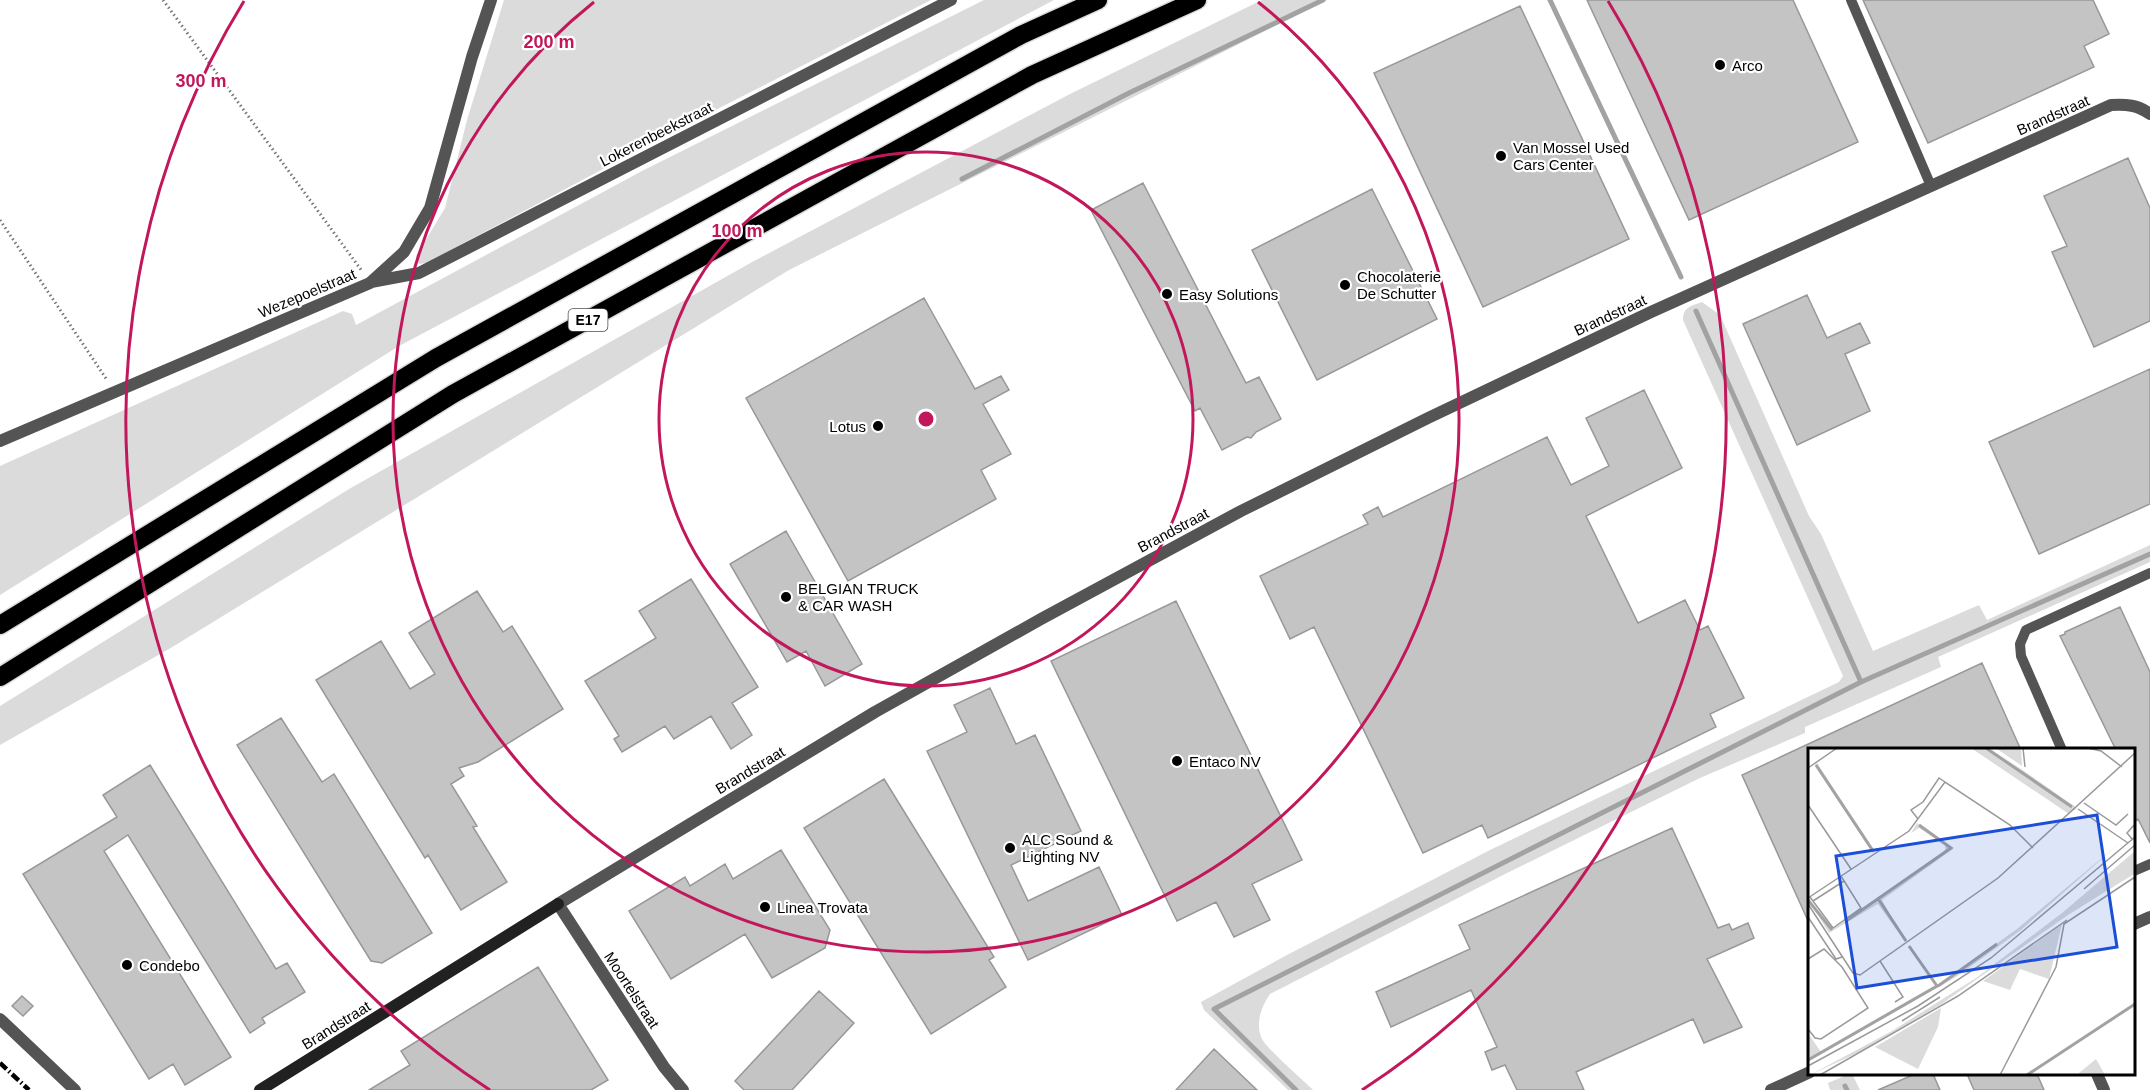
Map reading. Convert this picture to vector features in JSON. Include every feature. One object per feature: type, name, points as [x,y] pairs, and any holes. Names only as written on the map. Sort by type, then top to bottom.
[{"type":"highway","name":"E17","points":[[0,625],[436,358],[1021,35],[1098,0]]},
{"type":"highway","name":"E17","points":[[0,677],[453,394],[1032,75],[1197,0]]},
{"type":"street","name":"Wezepoelstraat","points":[[0,441],[370,283],[404,252],[430,208],[472,57],[491,0]]},
{"type":"street","name":"Lokerenbeekstraat","points":[[370,283],[419,273],[951,0]]},
{"type":"street","name":"Brandstraat","points":[[260,1090],[558,904],[875,712],[1241,511],[1576,347],[2111,105],[2126,104],[2138,107],[2150,114]]},
{"type":"street","name":"Moortelstraat","points":[[558,904],[664,1067],[683,1090]]},
{"type":"street","points":[[2135,919],[2150,917]]},
{"type":"street","points":[[0,1019],[75,1090]]},
{"type":"street","points":[[1771,1090],[1808,1072]]},
{"type":"street","points":[[2097,1075],[2104,1090]]},
{"type":"lane","points":[[1851,0],[1931,186]]},
{"type":"lane","points":[[2061,748],[2021,656],[2020,644],[2026,630],[2150,573]]},
{"type":"lane","points":[[2135,870],[2150,864]]},
{"type":"path","points":[[163,0],[370,283]]},
{"type":"path","points":[[0,220],[115,392]]},
{"type":"shaded area","points":[[504,0],[931,0],[684,126],[426,263],[419,264],[416,256],[445,208],[467,120]]},
{"type":"shaded area","points":[[984,0],[1054,0],[399,346],[0,595],[0,466],[343,311],[352,314],[356,325],[642,171]]},
{"type":"shaded area","points":[[1262,0],[1327,0],[789,270],[169,649],[0,745],[0,706],[349,489],[754,261],[1070,94]]},
{"type":"shaded area","points":[[1702,302],[1720,315],[1809,516],[1821,534],[1873,651],[1979,605],[1987,620],[2150,545],[2150,562],[1938,657],[1941,667],[1805,727],[1805,733],[1700,778],[1270,994],[1260,1016],[1259,1027],[1262,1039],[1313,1090],[1288,1090],[1204,1010],[1201,1002],[1492,849],[1839,682],[1843,676],[1683,320],[1686,310]]},
{"type":"shaded area","points":[[1847,1075],[1852,1075],[1860,1090],[1830,1090],[1828,1083]]},
{"type":"building","name":"Arco","points":[[1587,0],[1793,0],[1858,142],[1689,220]]},
{"type":"building","points":[[1863,0],[2093,0],[2109,34],[2084,46],[2094,67],[1928,143]]},
{"type":"building","name":"Van Mossel Used Cars Center","points":[[1520,6],[1629,239],[1483,307],[1374,73]]},
{"type":"building","points":[[2128,158],[2150,208],[2150,321],[2094,347],[2052,252],[2067,246],[2044,196]]},
{"type":"building","name":"Easy Solutions","points":[[1143,183],[1246,383],[1259,377],[1281,419],[1256,432],[1251,438],[1247,437],[1222,450],[1200,408],[1195,411],[1091,210]]},
{"type":"building","name":"Chocolaterie De Schutter","points":[[1372,189],[1437,319],[1317,380],[1252,250]]},
{"type":"building","points":[[1807,295],[1827,338],[1860,323],[1870,343],[1845,354],[1870,411],[1797,445],[1743,324]]},
{"type":"building","name":"Lotus","points":[[924,298],[975,389],[1001,376],[1009,390],[983,404],[1011,454],[981,470],[996,499],[848,581],[746,398]]},
{"type":"building","points":[[2150,369],[2150,504],[2039,554],[1989,442]]},
{"type":"building","points":[[1644,390],[1682,468],[1586,516],[1638,623],[1685,600],[1700,630],[1708,626],[1744,698],[1710,714],[1716,727],[1526,820],[1488,838],[1482,825],[1423,853],[1314,627],[1290,639],[1260,576],[1368,524],[1363,515],[1378,507],[1383,517],[1547,437],[1571,485],[1609,466],[1586,418]]},
{"type":"building","name":"BELGIAN TRUCK & CAR WASH","points":[[786,531],[862,664],[825,686],[806,651],[787,662],[730,564]]},
{"type":"building","points":[[691,579],[758,687],[732,703],[752,735],[731,749],[711,716],[674,739],[665,726],[622,752],[614,739],[619,736],[585,681],[656,638],[639,611]]},
{"type":"building","points":[[477,591],[503,632],[512,626],[563,709],[478,762],[459,768],[464,776],[451,784],[477,826],[473,827],[507,882],[461,910],[428,855],[425,858],[316,680],[381,641],[410,689],[435,674],[409,633]]},
{"type":"building","name":"Entaco NV","points":[[1176,601],[1302,860],[1252,884],[1270,920],[1234,937],[1216,902],[1177,921],[1051,661]]},
{"type":"building","points":[[2120,607],[2150,672],[2150,843],[2138,819],[2135,821],[2135,748],[2115,748],[2060,636]]},
{"type":"building","points":[[1982,663],[2020,748],[1808,748],[1808,921],[1742,775]]},
{"type":"building","name":"ALC Sound & Lighting NV","points":[[990,688],[1016,744],[1035,735],[1081,831],[1011,865],[1028,901],[1099,867],[1122,915],[1028,960],[927,751],[967,732],[954,705]]},
{"type":"building","points":[[281,718],[322,782],[334,774],[432,933],[382,963],[371,961],[237,745]]},
{"type":"building","points":[[150,765],[276,969],[287,963],[305,992],[262,1018],[265,1023],[250,1033],[128,835],[104,851],[231,1057],[185,1085],[173,1064],[149,1079],[23,874],[117,817],[103,795]]},
{"type":"building","points":[[884,779],[994,957],[989,960],[1006,987],[931,1034],[804,828]]},
{"type":"building","points":[[1672,828],[1718,928],[1729,924],[1732,930],[1748,923],[1754,938],[1707,959],[1742,1027],[1704,1043],[1693,1019],[1576,1072],[1584,1090],[1517,1090],[1505,1065],[1492,1070],[1485,1052],[1497,1047],[1471,990],[1391,1027],[1376,992],[1470,949],[1459,925]]},
{"type":"building","points":[[781,850],[830,930],[825,948],[772,978],[745,934],[671,979],[629,911],[685,877],[690,886],[725,864],[733,879]]},
{"type":"building","points":[[538,967],[608,1080],[591,1090],[369,1090],[410,1065],[401,1051]]},
{"type":"building","points":[[819,991],[854,1023],[792,1090],[744,1090],[735,1081]]},
{"type":"building","points":[[22,996],[33,1006],[23,1016],[12,1006]]},
{"type":"building","points":[[1214,1049],[1257,1090],[1176,1090]]},
{"type":"building","points":[[1913,1075],[1933,1075],[1940,1090],[1878,1090]]},
{"type":"building","points":[[1967,1075],[2037,1075],[2044,1090],[1974,1090]]},
{"type":"waterway","points":[[962,179],[1129,93],[1323,0]]},
{"type":"waterway","points":[[1550,0],[1681,277]]},
{"type":"waterway","points":[[1696,311],[1861,682]]},
{"type":"waterway","points":[[1296,1090],[1214,1009],[1861,682],[2150,554]]},
{"type":"waterway","points":[[1845,1086],[1847,1090]]},
{"type":"railway","points":[[0,1063],[29,1090]]},
{"type":"place","name":"Arco","points":[[1720,65]]},
{"type":"place","name":"Van Mossel Used Cars Center","points":[[1501,156]]},
{"type":"place","name":"Chocolaterie De Schutter","points":[[1345,285]]},
{"type":"place","name":"Easy Solutions","points":[[1167,294]]},
{"type":"place","name":"Lotus","points":[[878,426]]},
{"type":"place","name":"BELGIAN TRUCK & CAR WASH","points":[[786,597]]},
{"type":"place","name":"Entaco NV","points":[[1177,761]]},
{"type":"place","name":"ALC Sound & Lighting NV","points":[[1010,848]]},
{"type":"place","name":"Linea Trovata","points":[[765,907]]},
{"type":"place","name":"Condebo","points":[[127,965]]}]
